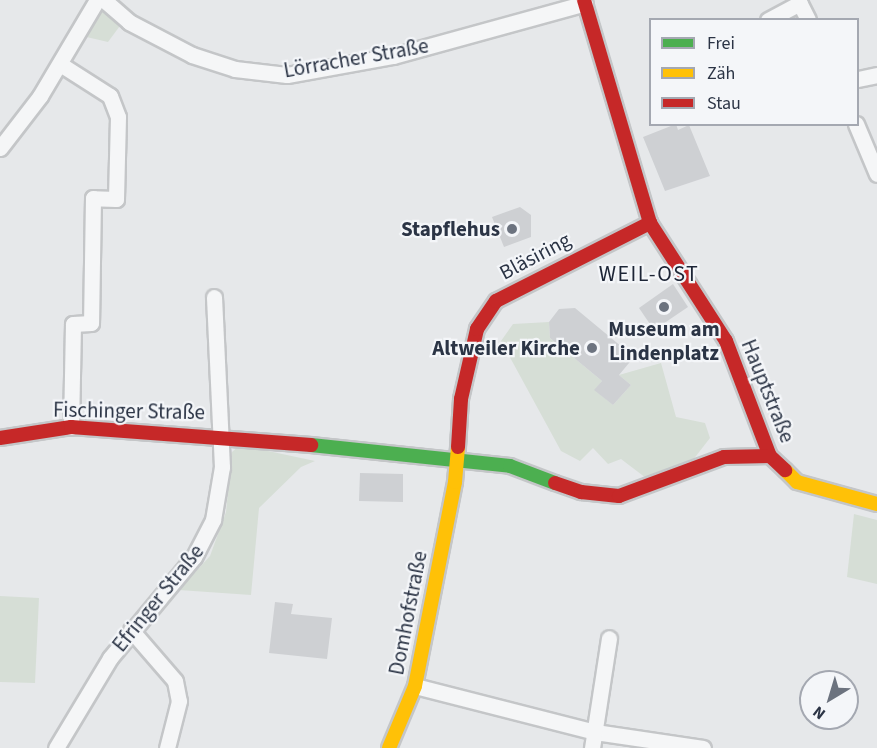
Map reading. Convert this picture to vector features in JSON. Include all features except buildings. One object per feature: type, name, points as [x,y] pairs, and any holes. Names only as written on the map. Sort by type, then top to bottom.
[{"type":"street","points":[[0,148],[60,64],[97,0]]},
{"type":"street","name":"Lörracher Straße","points":[[104,0],[129,22],[192,55],[235,69],[287,75],[393,56],[584,2]]},
{"type":"street","name":"Hauptstraße","points":[[584,2],[650,223],[726,341],[770,456],[797,482],[877,504]]},
{"type":"street","points":[[771,18],[799,2],[807,18]]},
{"type":"street","points":[[60,64],[110,96],[118,117],[116,199],[93,198],[90,323],[73,324],[71,427]]},
{"type":"street","points":[[859,79],[877,75]]},
{"type":"street","points":[[857,126],[877,174]]},
{"type":"street","name":"Bläsiring","points":[[455,482],[453,462],[477,329],[496,302],[512,289],[650,223]]},
{"type":"street","name":"Efringer Straße","points":[[56,748],[91,685],[131,630],[206,539],[220,490],[221,435],[214,297]]},
{"type":"street","name":"Fischinger Straße","points":[[0,438],[71,427],[221,435]]},
{"type":"street","points":[[221,435],[453,462],[510,466],[581,492],[619,496],[724,457],[770,456]]},
{"type":"street","name":"Domhofstraße","points":[[389,748],[415,686],[455,482]]},
{"type":"street","points":[[131,630],[175,681],[178,701],[167,748]]},
{"type":"street","points":[[592,748],[609,638]]},
{"type":"street","points":[[415,686],[595,732],[703,748]]},
{"type":"shaded area","points":[[97,0],[125,19],[108,42],[78,35]]},
{"type":"shaded area","points":[[549,322],[550,338],[602,381],[595,390],[613,405],[631,385],[619,375],[661,363],[676,417],[705,423],[710,438],[689,465],[646,478],[621,459],[608,464],[593,448],[580,461],[561,451],[501,341],[513,324]]},
{"type":"shaded area","points":[[240,445],[315,461],[301,467],[259,508],[251,595],[179,590],[210,556],[226,512],[232,452]]},
{"type":"shaded area","points":[[854,514],[877,520],[877,584],[847,577]]},
{"type":"shaded area","points":[[0,596],[39,598],[35,683],[0,682]]},
{"type":"traffic: fast","points":[[311,445],[510,466],[555,483]]},
{"type":"traffic: slow","points":[[389,748],[415,686],[455,482],[458,447]]},
{"type":"traffic: slow","points":[[785,470],[797,482],[877,504]]},
{"type":"traffic: jam","points":[[584,0],[650,223],[726,341],[770,456],[785,470]]},
{"type":"traffic: jam","points":[[458,447],[461,399],[477,329],[496,301],[650,223]]},
{"type":"traffic: jam","points":[[0,438],[71,427],[311,445]]},
{"type":"traffic: jam","points":[[555,483],[581,492],[619,496],[724,457],[770,456]]},
{"type":"place","name":"Stapflehus","points":[[512,229]]},
{"type":"place","name":"Museum am Lindenplatz","points":[[664,307]]},
{"type":"place","name":"Altweiler Kirche","points":[[592,348]]},
{"type":"district","name":"WEIL-OST","points":[[649,275]]}]
